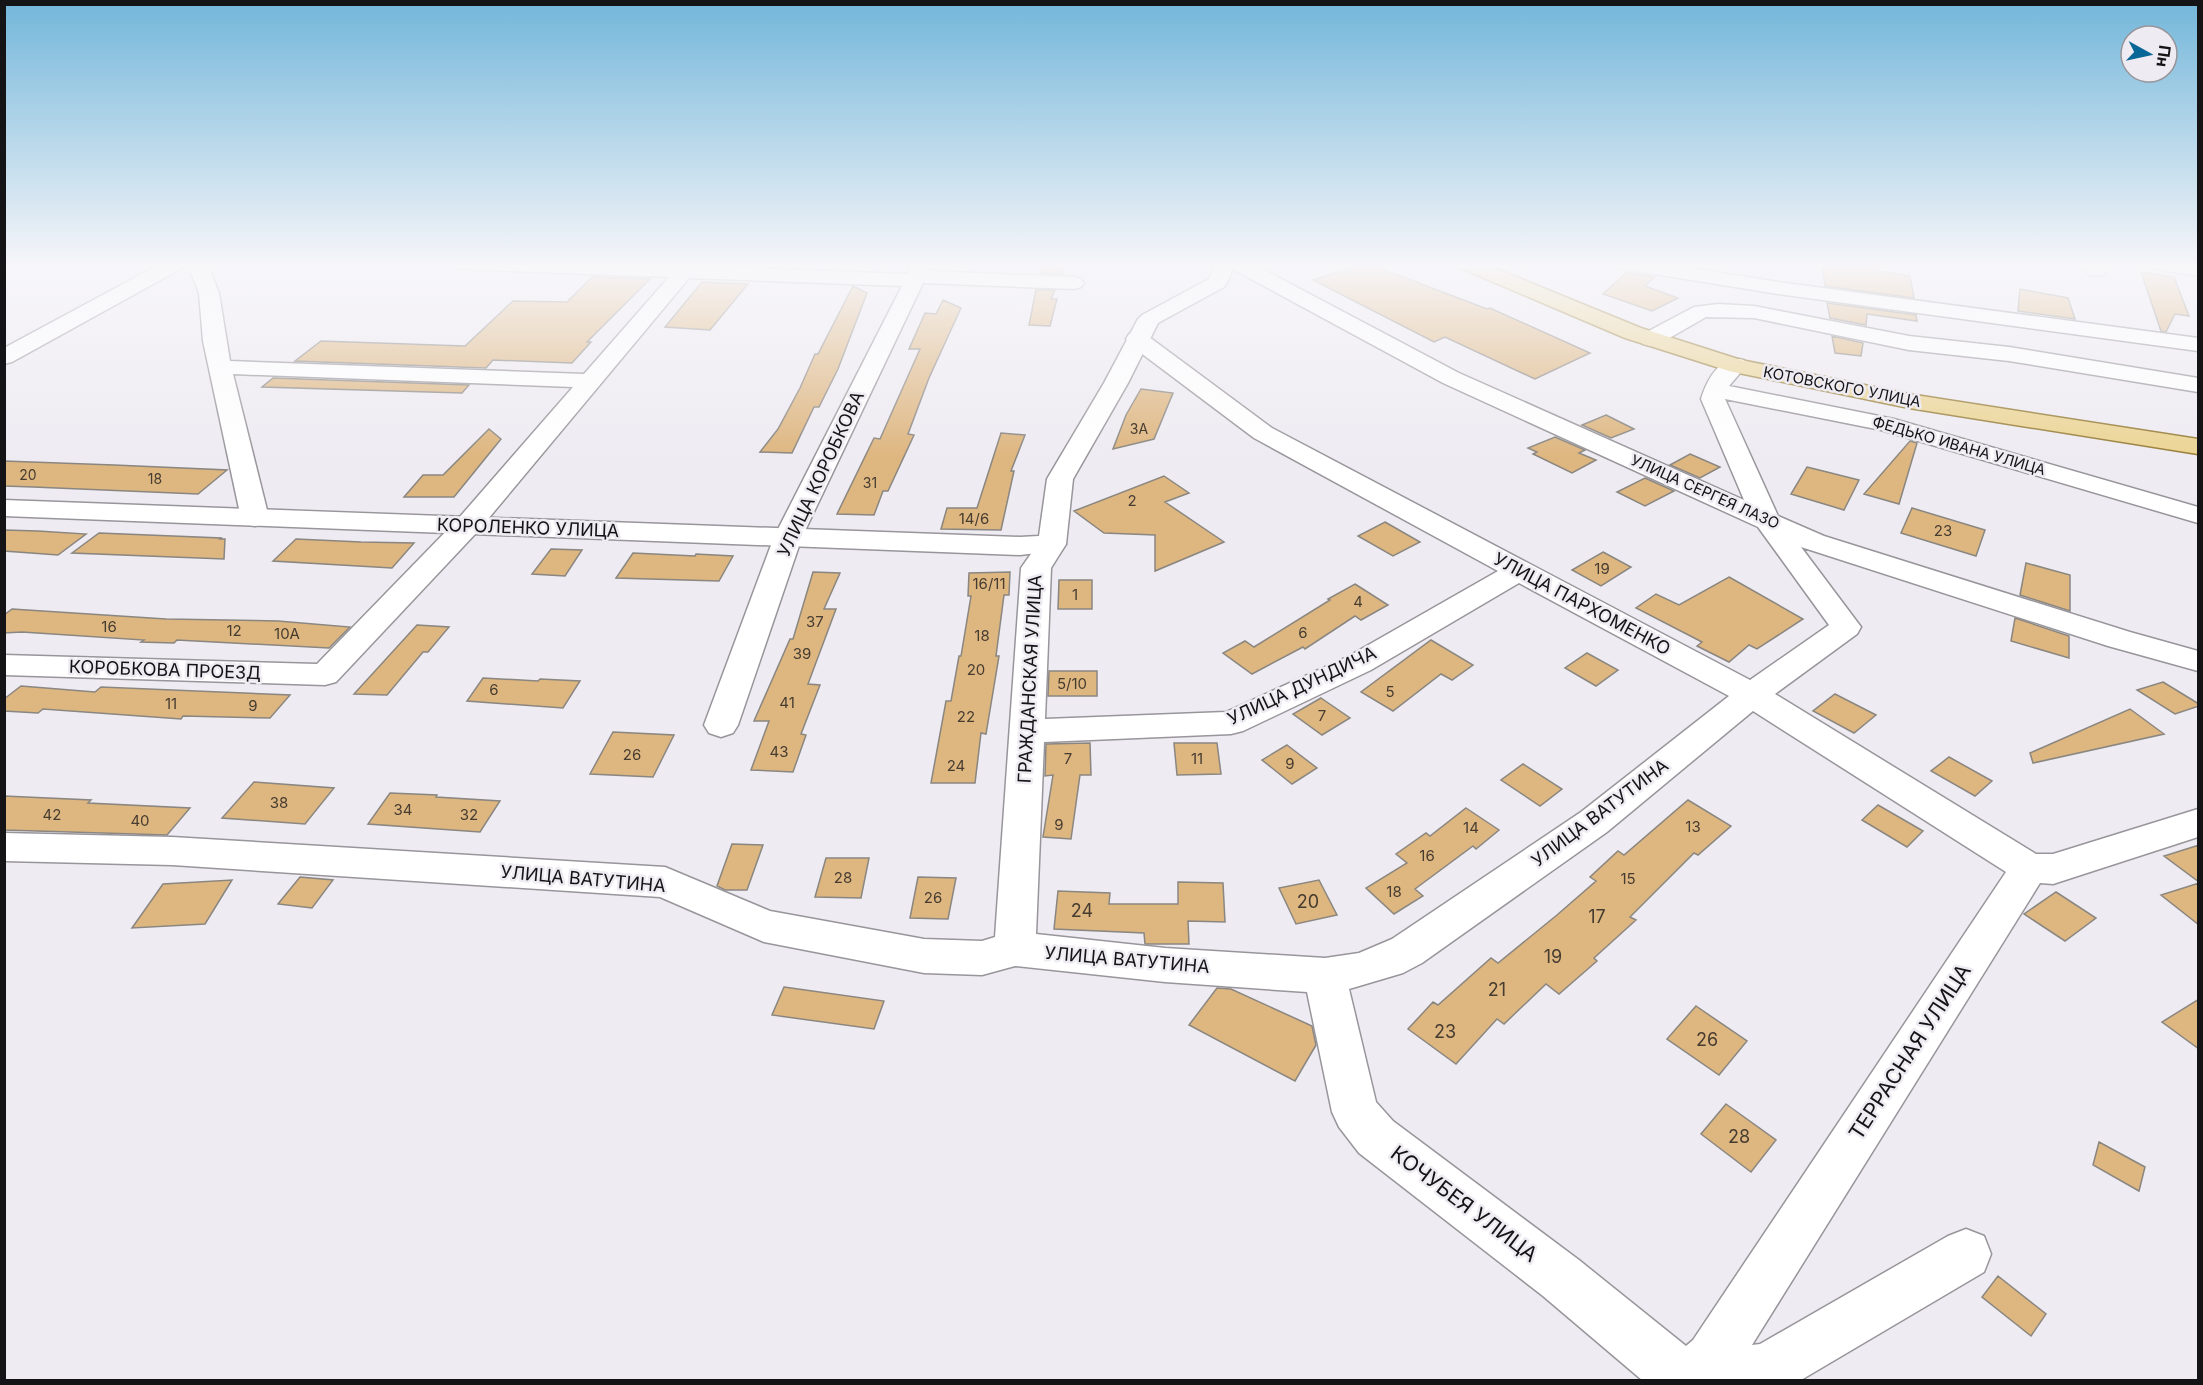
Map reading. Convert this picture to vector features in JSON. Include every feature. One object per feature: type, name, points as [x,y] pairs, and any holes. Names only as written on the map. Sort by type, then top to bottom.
[{"type":"main road","name":"КОТОВСКОГО УЛИЦА","points":[[1623,328],[1651,339],[1726,378],[1861,392],[2199,447]]},
{"type":"street","points":[[4,357],[58,328]]},
{"type":"street","points":[[213,328],[255,518]]},
{"type":"street","points":[[468,525],[636,328]]},
{"type":"street","name":"УЛИЦА КОРОБКОВА","points":[[721,724],[788,537],[891,328]]},
{"type":"street","name":"ГРАЖДАНСКАЯ УЛИЦА","points":[[1015,949],[1036,568],[1052,544],[1060,479],[1116,383],[1144,328]]},
{"type":"street","name":"УЛИЦА СЕРГЕЯ ЛАЗО","points":[[1357,328],[1451,378],[1814,542],[2119,639],[2199,661]]},
{"type":"street","points":[[1651,339],[1671,328]]},
{"type":"street","points":[[1832,328],[1909,343],[2020,356],[2199,385]]},
{"type":"street","points":[[2071,328],[2199,345]]},
{"type":"street","name":"УЛИЦА ПАРХОМЕНКО","points":[[1137,339],[1263,433],[1752,695],[2029,868]]},
{"type":"street","points":[[220,367],[591,381]]},
{"type":"street","name":"УЛИЦА ВАТУТИНА","points":[[4,847],[172,851],[665,882],[764,926],[924,956],[982,958],[1015,949],[1165,964],[1325,976],[1378,964],[1407,951],[1594,822],[1752,695],[1846,627],[1766,519],[1713,399],[1726,378]]},
{"type":"street","name":"ФЕДЬКО ИВАНА УЛИЦА","points":[[1726,378],[2199,515]]},
{"type":"street","name":"КОРОЛЕНКО УЛИЦА","points":[[4,508],[1008,545],[1052,544]]},
{"type":"street","name":"КОРОБКОВА ПРОЕЗД","points":[[4,665],[325,675],[468,525]]},
{"type":"street","name":"УЛИЦА ДУНДИЧА","points":[[1027,731],[1231,723],[1360,663],[1520,570]]},
{"type":"street","points":[[2029,868],[2053,869],[2199,823]]},
{"type":"street","name":"ТЕРРАСНАЯ УЛИЦА","points":[[1690,1380],[1712,1359],[2029,868]]},
{"type":"street","name":"КОЧУБЕЯ УЛИЦА","points":[[1325,976],[1355,1112],[1376,1137],[1561,1278],[1684,1380]]},
{"type":"street","points":[[1703,1380],[1767,1370],[1966,1254]]},
{"type":"building","points":[[485,328],[601,328],[587,342],[591,342],[572,363],[493,360],[486,368],[295,361],[321,341],[465,346]]},
{"type":"building","points":[[674,328],[712,328],[710,330]]},
{"type":"building","points":[[832,328],[854,328],[838,369],[819,407],[814,407],[792,453],[760,452],[778,429],[815,354],[818,354]]},
{"type":"building","points":[[918,328],[952,328],[929,378],[908,434],[914,435],[888,491],[883,491],[874,515],[837,514],[874,438],[880,439],[920,349],[909,349]]},
{"type":"building","points":[[1406,328],[1534,328],[1590,353],[1535,379],[1445,337],[1434,342]]},
{"type":"building","points":[[2160,328],[2168,328],[2166,332],[2161,331]]},
{"type":"building","points":[[1832,336],[1863,343],[1861,356],[1835,353]]},
{"type":"building","points":[[273,378],[469,385],[462,393],[262,387]]},
{"type":"building","points":[[1141,389],[1173,393],[1154,439],[1113,449],[1126,415]]},
{"type":"building","points":[[1606,415],[1634,429],[1611,438],[1582,425]]},
{"type":"building","points":[[489,429],[501,439],[454,497],[404,497],[423,475],[443,475]]},
{"type":"building","points":[[1001,433],[1025,435],[1011,471],[1014,471],[1001,530],[941,529],[947,508],[977,508]]},
{"type":"building","points":[[1555,437],[1585,450],[1579,453],[1596,460],[1572,473],[1533,454],[1537,452],[1528,448]]},
{"type":"building","points":[[1910,441],[1917,443],[1899,504],[1864,494]]},
{"type":"building","points":[[1690,454],[1720,467],[1700,478],[1670,465]]},
{"type":"building","points":[[4,461],[227,470],[198,494],[4,486]]},
{"type":"building","points":[[1807,467],[1859,480],[1844,510],[1791,494]]},
{"type":"building","points":[[1164,476],[1189,493],[1165,502],[1224,542],[1155,571],[1155,535],[1104,533],[1074,511]]},
{"type":"building","points":[[1645,478],[1674,491],[1645,506],[1617,492]]},
{"type":"building","points":[[1912,508],[1985,530],[1976,556],[1901,533]]},
{"type":"building","points":[[1385,522],[1420,542],[1393,556],[1358,536]]},
{"type":"building","points":[[4,530],[86,534],[58,555],[4,551]]},
{"type":"building","points":[[99,533],[221,538],[225,539],[224,559],[72,553]]},
{"type":"building","points":[[296,539],[414,543],[392,568],[273,561]]},
{"type":"building","points":[[551,549],[582,550],[565,576],[532,574]]},
{"type":"building","points":[[1603,552],[1631,567],[1601,586],[1572,570]]},
{"type":"building","points":[[633,553],[733,556],[719,581],[616,578]]},
{"type":"building","points":[[2026,563],[2070,575],[2070,611],[2020,595]]},
{"type":"building","points":[[813,572],[840,573],[824,609],[836,609],[808,684],[820,685],[801,734],[806,735],[793,772],[751,770],[769,721],[754,721],[790,639],[793,639]]},
{"type":"building","points":[[1010,572],[1009,595],[1004,595],[996,656],[999,656],[986,734],[981,733],[975,783],[931,783],[946,701],[951,701],[959,656],[961,656],[971,596],[968,596],[969,573]]},
{"type":"building","points":[[1729,577],[1803,619],[1757,649],[1749,645],[1729,662],[1697,646],[1702,642],[1636,608],[1656,594],[1679,605]]},
{"type":"building","points":[[1059,580],[1092,580],[1092,609],[1058,609]]},
{"type":"building","points":[[1355,584],[1388,605],[1361,620],[1355,616],[1305,649],[1303,647],[1252,674],[1223,653],[1245,641],[1254,647]]},
{"type":"building","points":[[12,609],[166,619],[278,621],[350,627],[329,648],[177,640],[174,643],[141,642],[144,640],[22,632],[4,633],[4,615]]},
{"type":"building","points":[[2015,618],[2069,636],[2069,658],[2011,641]]},
{"type":"building","points":[[417,625],[449,627],[428,652],[423,652],[387,695],[354,694]]},
{"type":"building","points":[[1431,640],[1473,665],[1452,680],[1441,674],[1393,711],[1361,692]]},
{"type":"building","points":[[1587,653],[1618,670],[1596,686],[1565,668]]},
{"type":"building","points":[[1049,671],[1097,671],[1097,696],[1048,696]]},
{"type":"building","points":[[483,678],[580,681],[563,708],[467,701]]},
{"type":"building","points":[[2163,682],[2199,706],[2175,714],[2137,690]]},
{"type":"building","points":[[21,686],[95,692],[101,687],[290,695],[270,718],[183,716],[181,719],[43,709],[38,713],[4,711],[4,699]]},
{"type":"building","points":[[1835,694],[1876,715],[1854,733],[1813,711]]},
{"type":"building","points":[[1321,698],[1350,718],[1322,735],[1293,714]]},
{"type":"building","points":[[2130,709],[2164,734],[2033,763],[2030,753]]},
{"type":"building","points":[[613,732],[674,735],[653,777],[590,774]]},
{"type":"building","points":[[1090,743],[1091,775],[1080,775],[1071,839],[1043,837],[1053,775],[1045,776],[1046,744]]},
{"type":"building","points":[[1174,743],[1217,743],[1221,774],[1177,775]]},
{"type":"building","points":[[1287,745],[1317,768],[1292,784],[1262,760]]},
{"type":"building","points":[[1949,757],[1992,781],[1975,796],[1931,771]]},
{"type":"building","points":[[1523,764],[1562,789],[1540,806],[1501,780]]},
{"type":"building","points":[[254,782],[334,788],[305,824],[222,818]]},
{"type":"building","points":[[390,793],[500,801],[480,832],[368,824]]},
{"type":"building","points":[[4,796],[190,808],[167,835],[4,830]]},
{"type":"building","points":[[1688,800],[1731,826],[1698,855],[1694,853],[1630,917],[1636,920],[1594,958],[1597,961],[1559,994],[1546,984],[1504,1024],[1497,1019],[1456,1064],[1408,1029],[1433,1002],[1438,1005],[1491,958],[1498,963],[1557,915],[1596,881],[1590,877],[1618,851],[1624,855]]},
{"type":"building","points":[[1878,805],[1923,831],[1907,847],[1862,820]]},
{"type":"building","points":[[1466,808],[1499,830],[1476,849],[1473,846],[1415,889],[1423,896],[1394,914],[1366,888],[1407,863],[1396,854],[1426,833],[1430,836]]},
{"type":"building","points":[[732,844],[763,845],[747,890],[725,890],[717,886]]},
{"type":"building","points":[[2199,845],[2199,882],[2164,856]]},
{"type":"building","points":[[826,858],[869,858],[861,898],[815,897]]},
{"type":"building","points":[[300,877],[333,880],[312,908],[278,904]]},
{"type":"building","points":[[918,877],[956,878],[948,919],[910,918]]},
{"type":"building","points":[[232,880],[205,924],[132,928],[163,884]]},
{"type":"building","points":[[1319,880],[1337,915],[1296,924],[1279,888]]},
{"type":"building","points":[[1178,882],[1223,883],[1225,922],[1188,921],[1189,944],[1145,944],[1144,933],[1054,929],[1058,891],[1110,893],[1109,904],[1178,904]]},
{"type":"building","points":[[2199,883],[2199,925],[2161,895]]},
{"type":"building","points":[[2056,892],[2096,918],[2065,941],[2024,914]]},
{"type":"building","points":[[784,987],[884,1001],[874,1029],[772,1015]]},
{"type":"building","points":[[1217,988],[1231,989],[1312,1026],[1316,1045],[1295,1081],[1189,1025]]},
{"type":"building","points":[[2199,999],[2199,1049],[2162,1022]]},
{"type":"building","points":[[1696,1006],[1747,1041],[1719,1075],[1667,1039]]},
{"type":"building","points":[[1726,1104],[1776,1140],[1751,1172],[1701,1134]]},
{"type":"building","points":[[2099,1142],[2145,1167],[2139,1191],[2093,1165]]},
{"type":"building","points":[[1998,1276],[2046,1314],[2031,1336],[1982,1297]]}]
